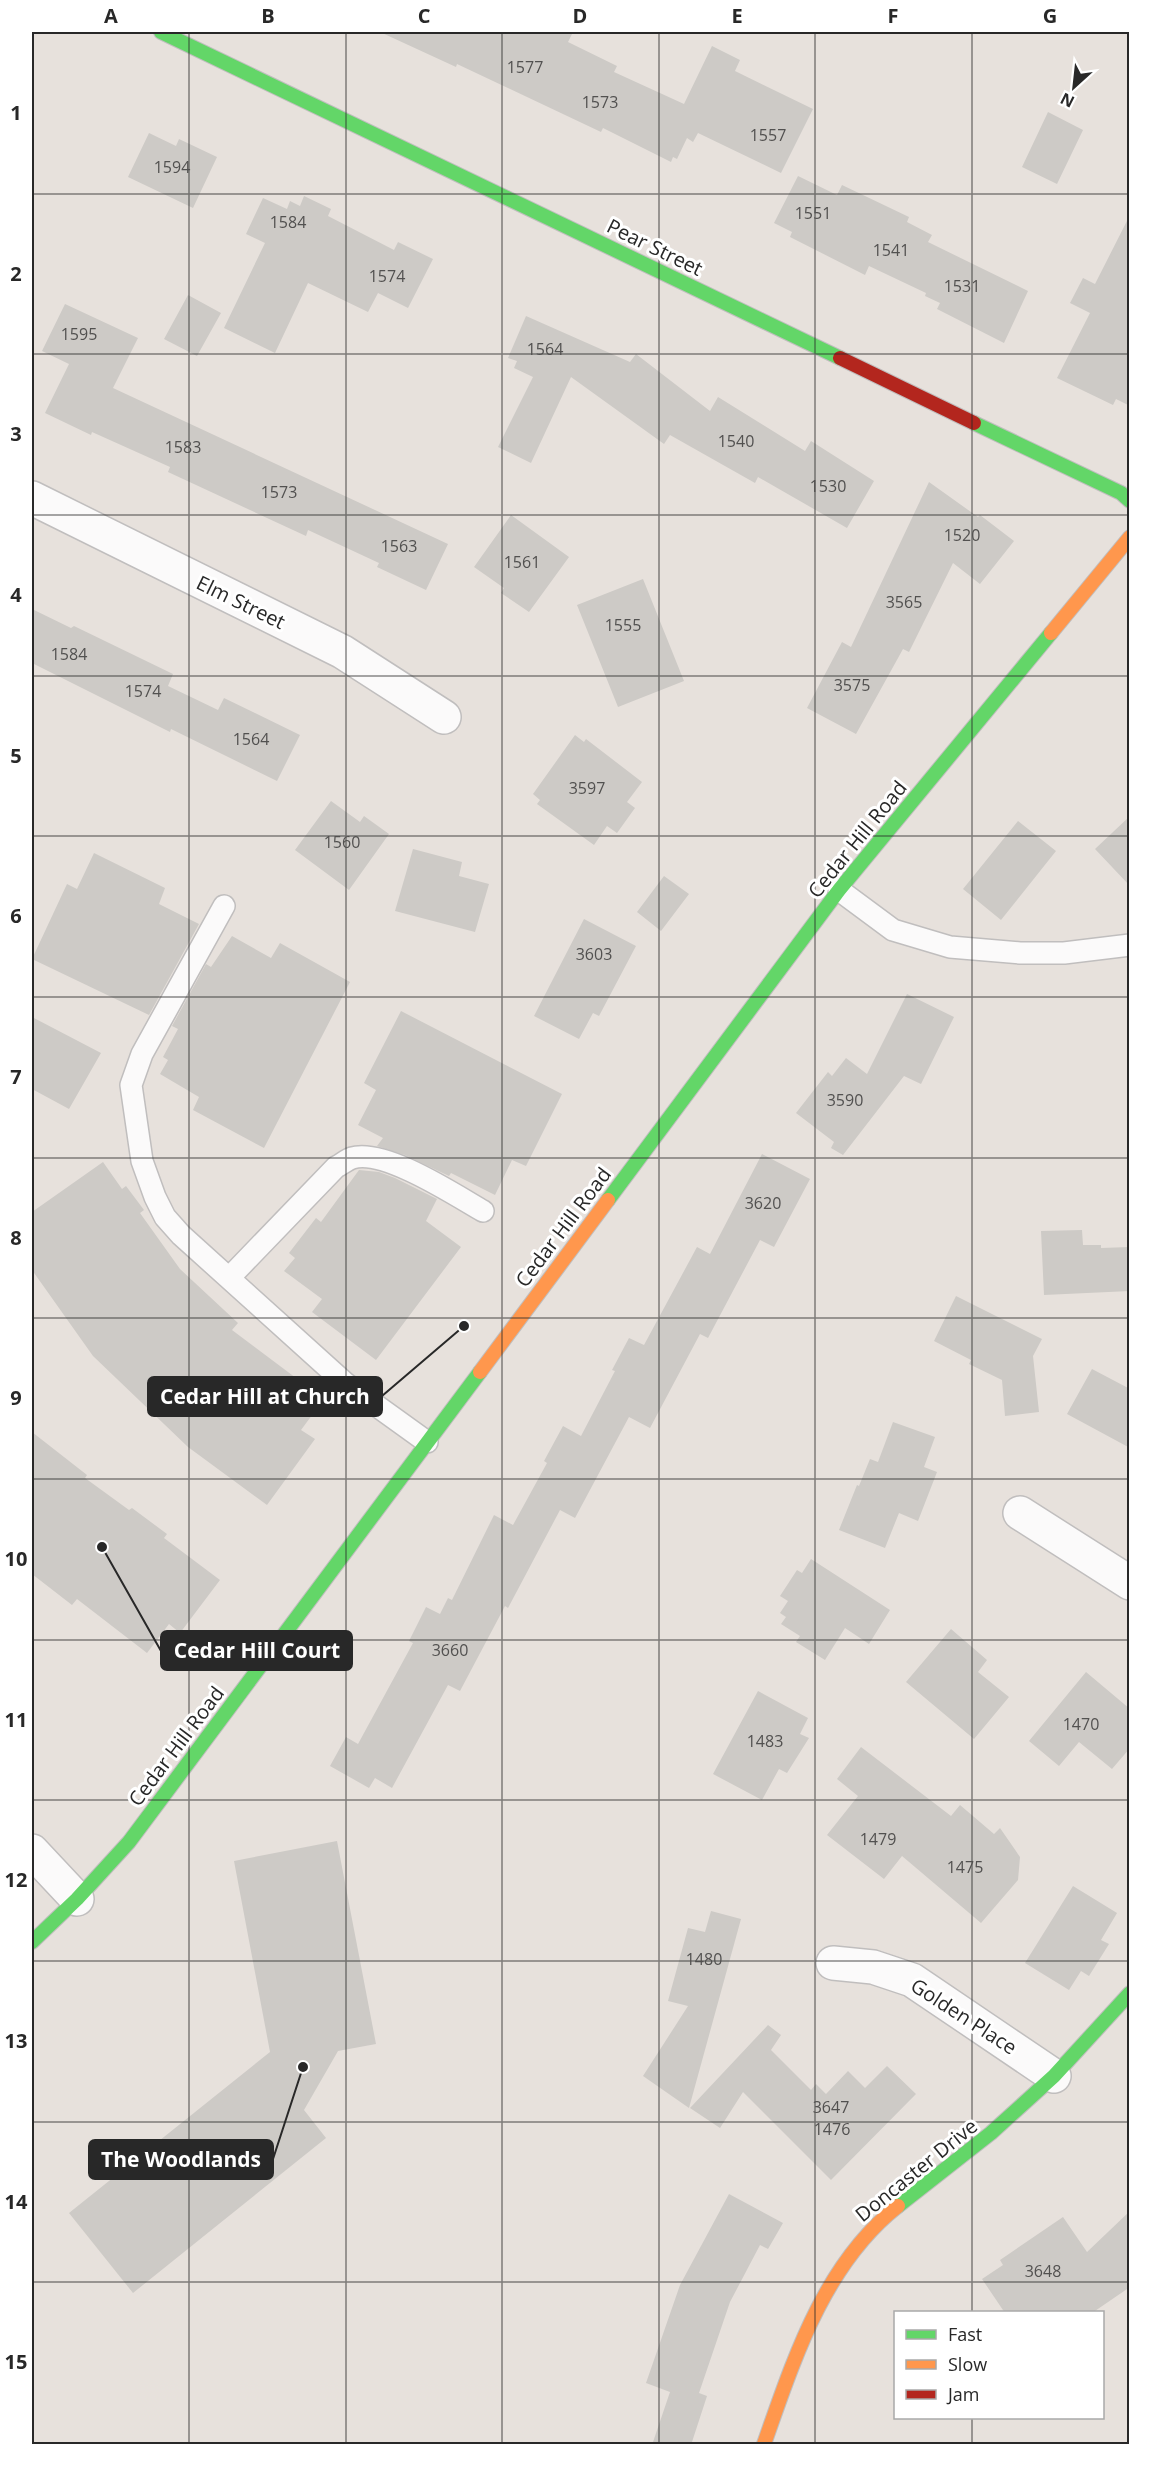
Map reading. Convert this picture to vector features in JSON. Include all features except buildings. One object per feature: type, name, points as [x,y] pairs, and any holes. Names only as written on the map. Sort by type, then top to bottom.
[{"type":"street","name":"Pear Street","points":[[161,32],[1121,493],[1130,501]]},
{"type":"street","name":"Elm Street","points":[[32,498],[343,652],[444,717]]},
{"type":"street","name":"Cedar Hill Road","points":[[32,1942],[129,1842],[839,890],[1130,537]]},
{"type":"street","points":[[1020,1513],[1130,1583]]},
{"type":"street","points":[[32,1851],[76,1899]]},
{"type":"street","name":"Golden Place","points":[[834,1963],[873,1967],[912,1980],[1054,2076]]},
{"type":"street","name":"Doncaster Drive","points":[[764,2445],[795,2356],[832,2283],[860,2241],[892,2211],[992,2133],[1054,2076],[1130,1993]]},
{"type":"lane","points":[[839,890],[892,930],[950,946],[1020,953],[1064,953],[1130,945]]},
{"type":"lane","points":[[224,906],[142,1054],[131,1085],[142,1161],[155,1197],[165,1217],[182,1235],[345,1383],[427,1442]]},
{"type":"lane","points":[[229,1278],[336,1167],[352,1158],[385,1161],[415,1173],[483,1211]]},
{"type":"traffic: fast","points":[[161,32],[840,358]]},
{"type":"traffic: fast","points":[[974,423],[1121,493],[1130,501]]},
{"type":"traffic: fast","points":[[608,1200],[839,890],[1051,633]]},
{"type":"traffic: fast","points":[[32,1942],[77,1899],[129,1842],[480,1372]]},
{"type":"traffic: fast","points":[[898,2206],[991,2133],[1054,2076],[1130,1993]]},
{"type":"traffic: slow","points":[[1051,633],[1130,537]]},
{"type":"traffic: slow","points":[[480,1372],[608,1200]]},
{"type":"traffic: slow","points":[[764,2444],[800,2347],[831,2284],[872,2229],[898,2206]]},
{"type":"traffic: jam","points":[[840,358],[974,423]]},
{"type":"place","name":"Cedar Hill at Church","points":[[464,1326]]},
{"type":"place","name":"Cedar Hill Court","points":[[102,1547]]},
{"type":"place","name":"The Woodlands","points":[[303,2067]]}]
